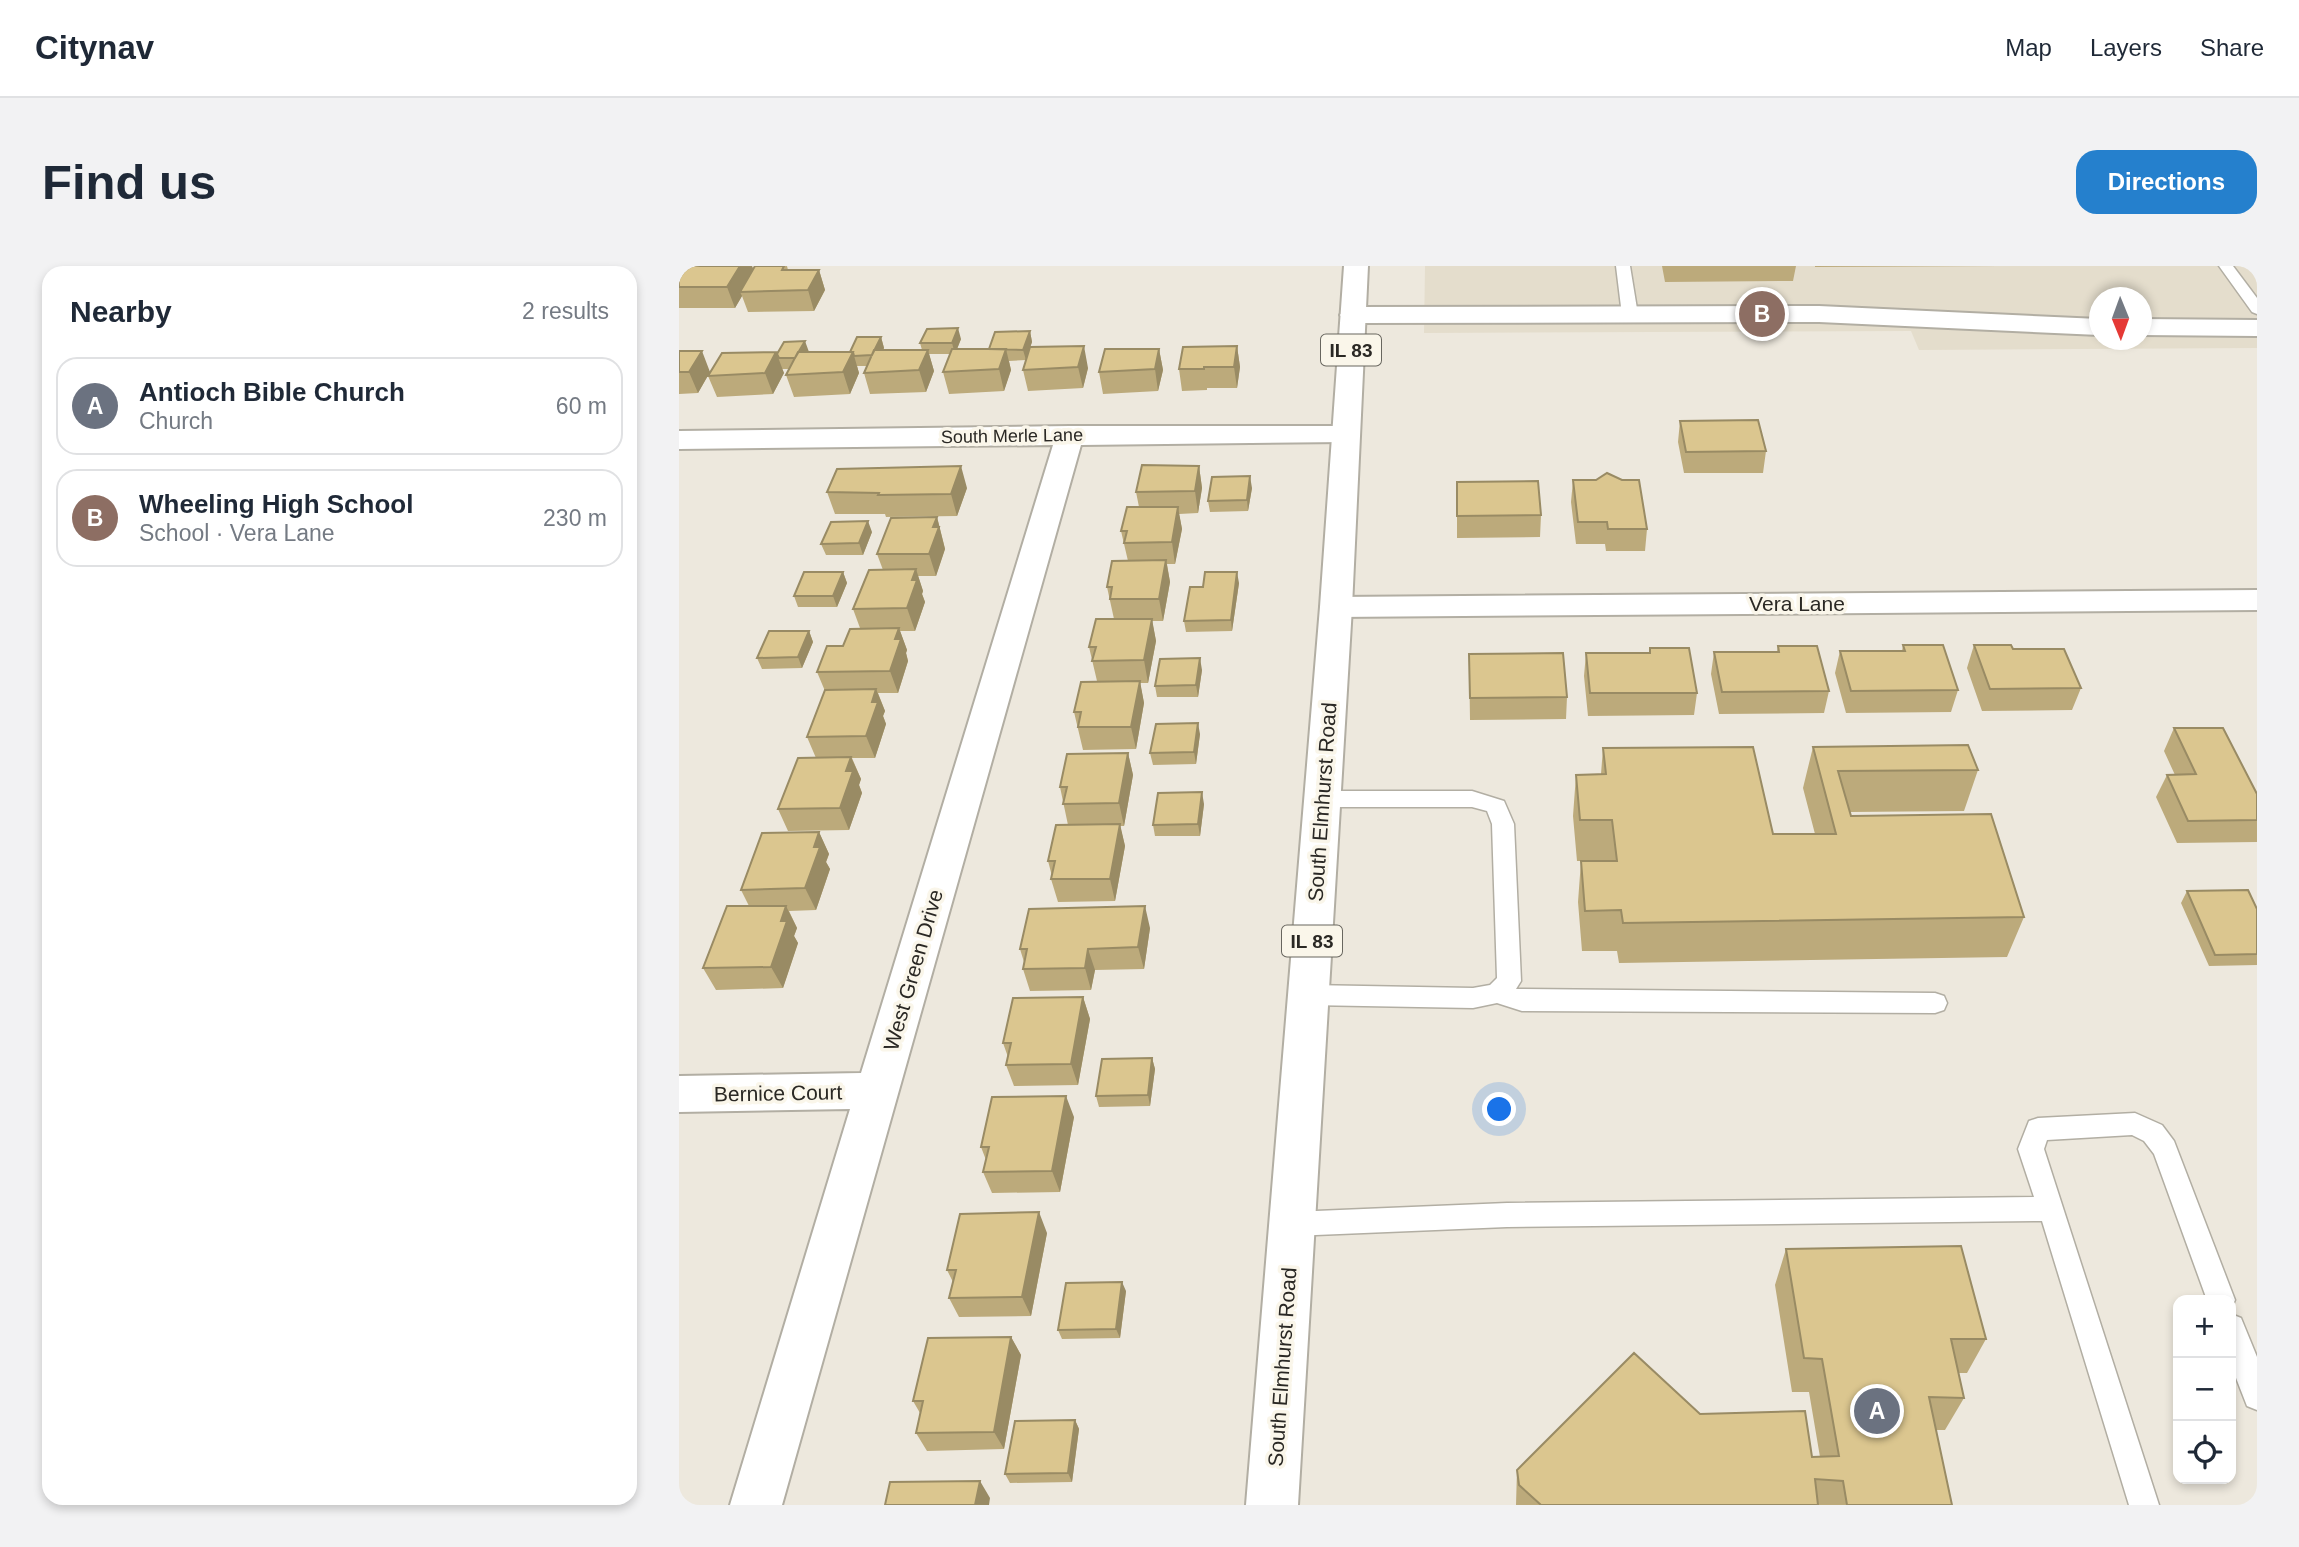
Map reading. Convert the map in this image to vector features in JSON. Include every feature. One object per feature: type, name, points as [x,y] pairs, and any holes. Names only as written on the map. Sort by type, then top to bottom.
[{"type":"street","name":"South Elmhurst Road","points":[[1272,1505],[1336,607],[1356,266]]},
{"type":"street","points":[[1353,315],[1819,314],[2089,327]]},
{"type":"street","points":[[2152,327],[2257,328]]},
{"type":"street","name":"South Merle Lane","points":[[679,440],[1345,434]]},
{"type":"street","name":"West Green Drive","points":[[756,1505],[1070,435]]},
{"type":"street","name":"Vera Lane","points":[[1336,607],[2257,600]]},
{"type":"street","name":"Bernice Court","points":[[679,1094],[878,1091]]},
{"type":"lane","points":[[1623,266],[1630,316]]},
{"type":"lane","points":[[2226,266],[2257,309]]},
{"type":"lane","points":[[1322,799],[1472,799],[1496,806],[1503,824],[1509,981],[1497,993]]},
{"type":"lane","points":[[1309,995],[1472,998],[1497,993],[1522,1001],[1935,1003]]},
{"type":"lane","points":[[2144,1505],[2053,1209],[2031,1149],[2038,1129],[2136,1124],[2153,1133],[2165,1149],[2219,1295]]},
{"type":"lane","points":[[1292,1224],[1507,1215],[2053,1209]]},
{"type":"lane","points":[[2236,1340],[2257,1396]]},
{"type":"shaded area","points":[[1425,266],[2257,266],[2257,348],[2152,349],[2152,287],[2089,287],[2089,349],[1919,350],[1911,331],[1424,333]]},
{"type":"building","points":[[679,266],[740,266],[727,287],[679,287]]},
{"type":"building","points":[[755,266],[784,266],[782,270],[819,270],[808,290],[740,292]]},
{"type":"building","points":[[958,328],[952,343],[920,343],[927,329]]},
{"type":"building","points":[[1030,331],[1023,350],[989,349],[995,332]]},
{"type":"building","points":[[857,337],[881,337],[872,355],[854,356],[853,352],[850,352]]},
{"type":"building","points":[[805,341],[795,358],[779,358],[777,354],[784,342]]},
{"type":"building","points":[[1084,346],[1078,367],[1023,370],[1030,347]]},
{"type":"building","points":[[1237,346],[1234,367],[1179,369],[1183,347]]},
{"type":"building","points":[[952,349],[1006,349],[999,369],[943,372]]},
{"type":"building","points":[[1105,349],[1159,349],[1155,369],[1099,372]]},
{"type":"building","points":[[874,350],[928,350],[919,370],[864,373]]},
{"type":"building","points":[[679,351],[702,351],[689,372],[679,372]]},
{"type":"building","points":[[776,352],[765,373],[708,376],[722,353]]},
{"type":"building","points":[[798,352],[853,352],[843,372],[786,375]]},
{"type":"building","points":[[1758,420],[1766,451],[1686,452],[1680,421]]},
{"type":"building","points":[[1142,465],[1199,466],[1195,491],[1136,492]]},
{"type":"building","points":[[961,466],[951,494],[878,495],[879,493],[827,492],[837,469]]},
{"type":"building","points":[[1607,473],[1622,480],[1639,480],[1647,529],[1608,529],[1607,522],[1578,522],[1573,480],[1596,480]]},
{"type":"building","points":[[1250,476],[1247,500],[1208,501],[1212,477]]},
{"type":"building","points":[[1538,481],[1541,515],[1457,516],[1457,482]]},
{"type":"building","points":[[1127,507],[1178,507],[1172,542],[1124,543],[1127,531],[1121,531]]},
{"type":"building","points":[[937,517],[933,527],[939,527],[929,554],[877,554],[891,518]]},
{"type":"building","points":[[868,521],[859,543],[821,544],[831,522]]},
{"type":"building","points":[[1166,560],[1159,599],[1110,599],[1112,587],[1107,587],[1112,561]]},
{"type":"building","points":[[916,569],[912,580],[917,580],[907,608],[853,609],[869,570]]},
{"type":"building","points":[[804,572],[843,572],[833,596],[794,596]]},
{"type":"building","points":[[1205,572],[1237,572],[1231,620],[1184,621],[1190,587],[1203,587]]},
{"type":"building","points":[[1096,619],[1152,619],[1144,660],[1092,661],[1096,647],[1089,647]]},
{"type":"building","points":[[899,628],[895,639],[901,639],[890,671],[817,672],[827,646],[843,646],[850,629]]},
{"type":"building","points":[[769,631],[809,631],[798,657],[757,658]]},
{"type":"building","points":[[1903,645],[1943,645],[1958,690],[1851,691],[1840,651],[1905,651]]},
{"type":"building","points":[[1974,645],[2011,645],[2013,649],[2064,649],[2081,688],[1990,689]]},
{"type":"building","points":[[1778,646],[1817,646],[1829,691],[1722,692],[1714,652],[1779,652]]},
{"type":"building","points":[[1650,648],[1689,648],[1697,693],[1590,693],[1586,653],[1650,653]]},
{"type":"building","points":[[1563,653],[1567,697],[1470,698],[1469,654]]},
{"type":"building","points":[[1200,658],[1196,685],[1155,686],[1160,659]]},
{"type":"building","points":[[1140,681],[1131,727],[1078,727],[1081,712],[1074,712],[1081,682]]},
{"type":"building","points":[[876,689],[872,702],[878,702],[866,736],[807,737],[825,690]]},
{"type":"building","points":[[1198,723],[1194,752],[1150,753],[1156,724]]},
{"type":"building","points":[[2174,728],[2223,728],[2257,794],[2257,820],[2188,821],[2167,775],[2196,774]]},
{"type":"building","points":[[1968,745],[1978,770],[1838,771],[1851,816],[1991,814],[2024,917],[1623,923],[1621,910],[1585,911],[1581,861],[1617,861],[1612,820],[1580,820],[1576,775],[1606,774],[1603,748],[1753,747],[1773,834],[1836,834],[1813,747]]},
{"type":"building","points":[[1128,753],[1119,803],[1063,804],[1067,787],[1060,787],[1067,754]]},
{"type":"building","points":[[851,757],[846,771],[853,771],[840,808],[778,809],[798,758]]},
{"type":"building","points":[[1202,792],[1198,824],[1153,825],[1158,793]]},
{"type":"building","points":[[1120,824],[1110,879],[1051,879],[1055,861],[1048,861],[1056,825]]},
{"type":"building","points":[[819,832],[814,847],[820,847],[805,888],[741,890],[762,833]]},
{"type":"building","points":[[2248,890],[2257,909],[2257,954],[2215,955],[2187,891]]},
{"type":"building","points":[[727,906],[786,906],[781,921],[787,921],[771,967],[703,968]]},
{"type":"building","points":[[1145,906],[1138,947],[1088,949],[1085,968],[1023,969],[1027,949],[1020,949],[1029,909]]},
{"type":"building","points":[[1083,997],[1071,1064],[1006,1065],[1011,1043],[1003,1043],[1013,998]]},
{"type":"building","points":[[1152,1058],[1148,1095],[1096,1096],[1102,1059]]},
{"type":"building","points":[[1066,1096],[1052,1171],[983,1172],[989,1147],[981,1147],[992,1097]]},
{"type":"building","points":[[1039,1212],[1022,1297],[949,1298],[956,1270],[947,1270],[960,1214]]},
{"type":"building","points":[[1961,1246],[1986,1339],[1951,1339],[1964,1398],[1929,1397],[1952,1505],[1847,1505],[1843,1481],[1815,1479],[1818,1505],[1541,1505],[1519,1485],[1517,1470],[1634,1353],[1700,1414],[1805,1411],[1812,1457],[1839,1456],[1822,1359],[1804,1358],[1786,1249]]},
{"type":"building","points":[[1122,1282],[1116,1329],[1058,1330],[1066,1283]]},
{"type":"building","points":[[1011,1337],[994,1432],[916,1433],[923,1401],[913,1401],[928,1338]]},
{"type":"building","points":[[1075,1420],[1068,1473],[1005,1474],[1015,1421]]},
{"type":"building","points":[[980,1481],[975,1505],[885,1505],[890,1482]]},
{"type":"place","name":"Wheeling High School","points":[[1762,314]]},
{"type":"place","name":"Antioch Bible Church","points":[[1877,1411]]}]
